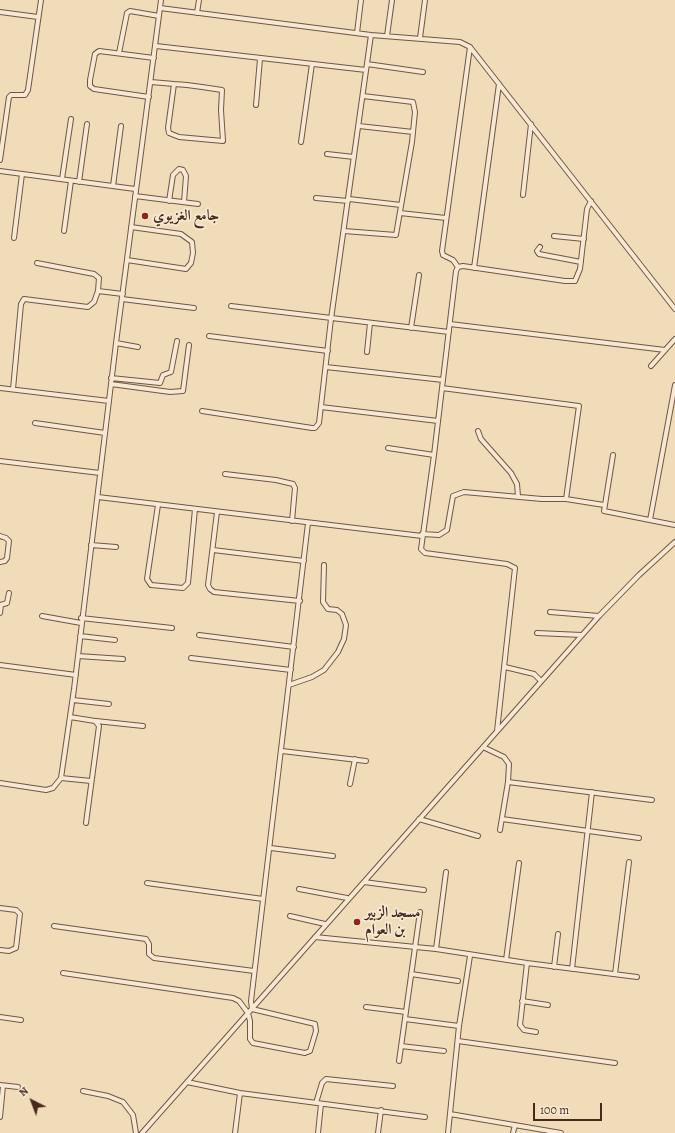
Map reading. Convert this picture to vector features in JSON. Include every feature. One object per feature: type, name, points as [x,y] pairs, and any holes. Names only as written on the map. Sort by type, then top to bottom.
[{"type":"street","points":[[0,160],[9,97],[11,95],[25,95],[28,90],[41,0]]},
{"type":"street","points":[[0,783],[46,790],[53,788],[61,778],[73,700],[111,378],[161,0]]},
{"type":"street","points":[[198,13],[199,0]]},
{"type":"street","points":[[357,33],[361,0]]},
{"type":"street","points":[[387,36],[392,0]]},
{"type":"street","points":[[420,38],[425,0]]},
{"type":"street","points":[[160,8],[371,35],[460,42],[470,47],[675,309]]},
{"type":"street","points":[[0,12],[38,17]]},
{"type":"street","points":[[120,53],[127,12],[159,16]]},
{"type":"street","points":[[202,411],[312,428],[315,428],[319,423],[331,319],[349,200],[371,35]]},
{"type":"street","points":[[156,46],[366,70]]},
{"type":"street","points":[[458,267],[453,260],[444,256],[442,253],[470,47]]},
{"type":"street","points":[[148,97],[94,89],[91,87],[90,80],[96,52],[101,50],[154,58]]},
{"type":"street","points":[[256,105],[260,59]]},
{"type":"street","points":[[301,142],[312,64]]},
{"type":"street","points":[[367,64],[423,72]]},
{"type":"street","points":[[151,82],[174,84],[222,90],[221,110],[223,141],[179,137],[169,133],[168,128],[174,84]]},
{"type":"street","points":[[474,268],[499,84]]},
{"type":"street","points":[[344,230],[395,236],[397,233],[413,132],[415,106],[413,102],[363,96]]},
{"type":"street","points":[[62,179],[71,119]]},
{"type":"street","points":[[79,182],[87,124]]},
{"type":"street","points":[[522,195],[531,124]]},
{"type":"street","points":[[113,186],[121,126]]},
{"type":"street","points":[[359,126],[413,132]]},
{"type":"street","points":[[327,154],[354,158]]},
{"type":"street","points":[[169,201],[173,175],[179,169],[183,170],[186,176],[184,202]]},
{"type":"street","points":[[0,171],[135,189]]},
{"type":"street","points":[[14,238],[22,174]]},
{"type":"street","points":[[64,231],[71,181]]},
{"type":"street","points":[[135,196],[198,204]]},
{"type":"street","points":[[316,198],[401,205]]},
{"type":"street","points":[[458,267],[573,282],[578,277],[587,209],[591,201]]},
{"type":"street","points":[[400,213],[446,218]]},
{"type":"street","points":[[127,260],[186,269],[190,266],[193,253],[192,242],[182,234],[131,227]]},
{"type":"street","points":[[554,236],[584,239]]},
{"type":"street","points":[[540,247],[537,251],[539,254],[581,262]]},
{"type":"street","points":[[13,389],[21,304],[24,299],[88,307],[94,302],[98,291],[99,280],[94,274],[37,263]]},
{"type":"street","points":[[458,267],[456,271],[421,549],[423,552],[507,564],[515,568],[497,731]]},
{"type":"street","points":[[411,328],[418,275]]},
{"type":"street","points":[[98,291],[123,294]]},
{"type":"street","points":[[122,299],[194,308]]},
{"type":"street","points":[[231,306],[449,332]]},
{"type":"street","points":[[367,352],[370,323]]},
{"type":"street","points":[[450,324],[665,350]]},
{"type":"street","points":[[209,336],[328,351]]},
{"type":"street","points":[[651,366],[675,340]]},
{"type":"street","points":[[111,378],[160,383],[164,376],[171,372],[177,341]]},
{"type":"street","points":[[116,343],[138,347]]},
{"type":"street","points":[[111,384],[170,392],[183,391],[189,345]]},
{"type":"street","points":[[326,368],[443,380]]},
{"type":"street","points":[[650,520],[675,385]]},
{"type":"street","points":[[0,388],[109,400]]},
{"type":"street","points":[[442,388],[579,406],[566,499]]},
{"type":"street","points":[[322,407],[438,421]]},
{"type":"street","points":[[35,423],[105,433]]},
{"type":"street","points":[[478,431],[511,473],[517,484],[518,496]]},
{"type":"street","points":[[388,448],[434,455]]},
{"type":"street","points":[[613,455],[604,505],[606,512],[675,525]]},
{"type":"street","points":[[0,461],[100,473]]},
{"type":"street","points":[[225,474],[276,480],[293,484],[295,488],[292,521]]},
{"type":"street","points":[[98,497],[308,523],[422,535],[439,535],[447,530],[449,526],[452,501],[454,496],[458,493],[488,493],[542,499],[566,499],[604,505]]},
{"type":"street","points":[[158,505],[147,579],[150,585],[183,588],[188,583],[195,509]]},
{"type":"street","points":[[217,512],[208,585],[214,592],[300,601]]},
{"type":"street","points":[[252,1009],[254,971],[271,848],[308,523]]},
{"type":"street","points":[[0,536],[9,541],[7,558],[5,561],[0,562]]},
{"type":"street","points":[[142,1133],[315,937],[347,898],[364,882],[599,616],[638,575],[675,542]]},
{"type":"street","points":[[91,545],[116,547]]},
{"type":"street","points":[[213,550],[304,561]]},
{"type":"street","points":[[290,685],[312,677],[324,670],[338,652],[344,639],[346,625],[342,614],[337,610],[328,608],[323,602],[324,565]]},
{"type":"street","points":[[0,613],[0,605],[7,603],[9,593]]},
{"type":"street","points":[[550,612],[599,616]]},
{"type":"street","points":[[42,616],[81,624]]},
{"type":"street","points":[[82,618],[172,628]]},
{"type":"street","points":[[537,633],[582,635]]},
{"type":"street","points":[[199,635],[294,647]]},
{"type":"street","points":[[80,636],[116,640]]},
{"type":"street","points":[[78,656],[123,659]]},
{"type":"street","points":[[191,658],[291,670]]},
{"type":"street","points":[[0,665],[76,675]]},
{"type":"street","points":[[505,668],[534,674],[541,681]]},
{"type":"street","points":[[73,700],[109,704]]},
{"type":"street","points":[[70,717],[144,726]]},
{"type":"street","points":[[86,823],[99,726],[95,721]]},
{"type":"street","points":[[483,747],[508,761],[508,782],[500,830]]},
{"type":"street","points":[[282,750],[366,761]]},
{"type":"street","points":[[350,784],[354,759]]},
{"type":"street","points":[[61,778],[91,781]]},
{"type":"street","points":[[508,782],[652,800]]},
{"type":"street","points":[[572,969],[592,792]]},
{"type":"street","points":[[419,819],[478,836]]},
{"type":"street","points":[[502,820],[639,838]]},
{"type":"street","points":[[271,848],[333,856]]},
{"type":"street","points":[[615,974],[629,862]]},
{"type":"street","points":[[506,960],[519,863]]},
{"type":"street","points":[[436,950],[446,872]]},
{"type":"street","points":[[364,882],[424,890]]},
{"type":"street","points":[[148,883],[263,898]]},
{"type":"street","points":[[299,889],[347,898]]},
{"type":"street","points":[[0,908],[16,910],[20,914],[16,948],[9,951],[0,950]]},
{"type":"street","points":[[399,1061],[420,912]]},
{"type":"street","points":[[290,916],[325,924]]},
{"type":"street","points":[[54,926],[146,938],[149,944],[149,954],[154,958],[254,971]]},
{"type":"street","points":[[554,966],[558,934]]},
{"type":"street","points":[[315,937],[436,950],[527,964],[637,977]]},
{"type":"street","points":[[448,1133],[459,1026],[470,956]]},
{"type":"street","points":[[527,964],[522,1001],[521,1028],[536,1032]]},
{"type":"street","points":[[63,974],[233,998],[239,1001],[248,1013],[250,1039],[253,1043],[305,1053],[310,1051],[316,1031],[315,1024],[252,1009]]},
{"type":"street","points":[[411,974],[458,981]]},
{"type":"street","points":[[522,1001],[548,1005]]},
{"type":"street","points":[[366,1007],[406,1012]]},
{"type":"street","points":[[0,1017],[21,1020]]},
{"type":"street","points":[[405,1020],[459,1026]]},
{"type":"street","points":[[458,1041],[615,1063]]},
{"type":"street","points":[[401,1046],[444,1051]]},
{"type":"street","points":[[318,1133],[318,1103],[322,1083],[326,1079],[393,1086]]},
{"type":"street","points":[[187,1082],[240,1093],[381,1110],[425,1117]]},
{"type":"street","points":[[0,1117],[2,1086],[18,1087]]},
{"type":"street","points":[[83,1091],[108,1096],[123,1102],[133,1115],[136,1133]]},
{"type":"street","points":[[235,1133],[240,1093]]},
{"type":"street","points":[[378,1133],[381,1110]]},
{"type":"street","points":[[450,1114],[561,1133]]},
{"type":"street","points":[[512,1133],[515,1125]]},
{"type":"place","name":"جامع الغزيوي","points":[[145,216]]},
{"type":"place","name":"مسجد الزبير بن العوام","points":[[357,922]]}]
